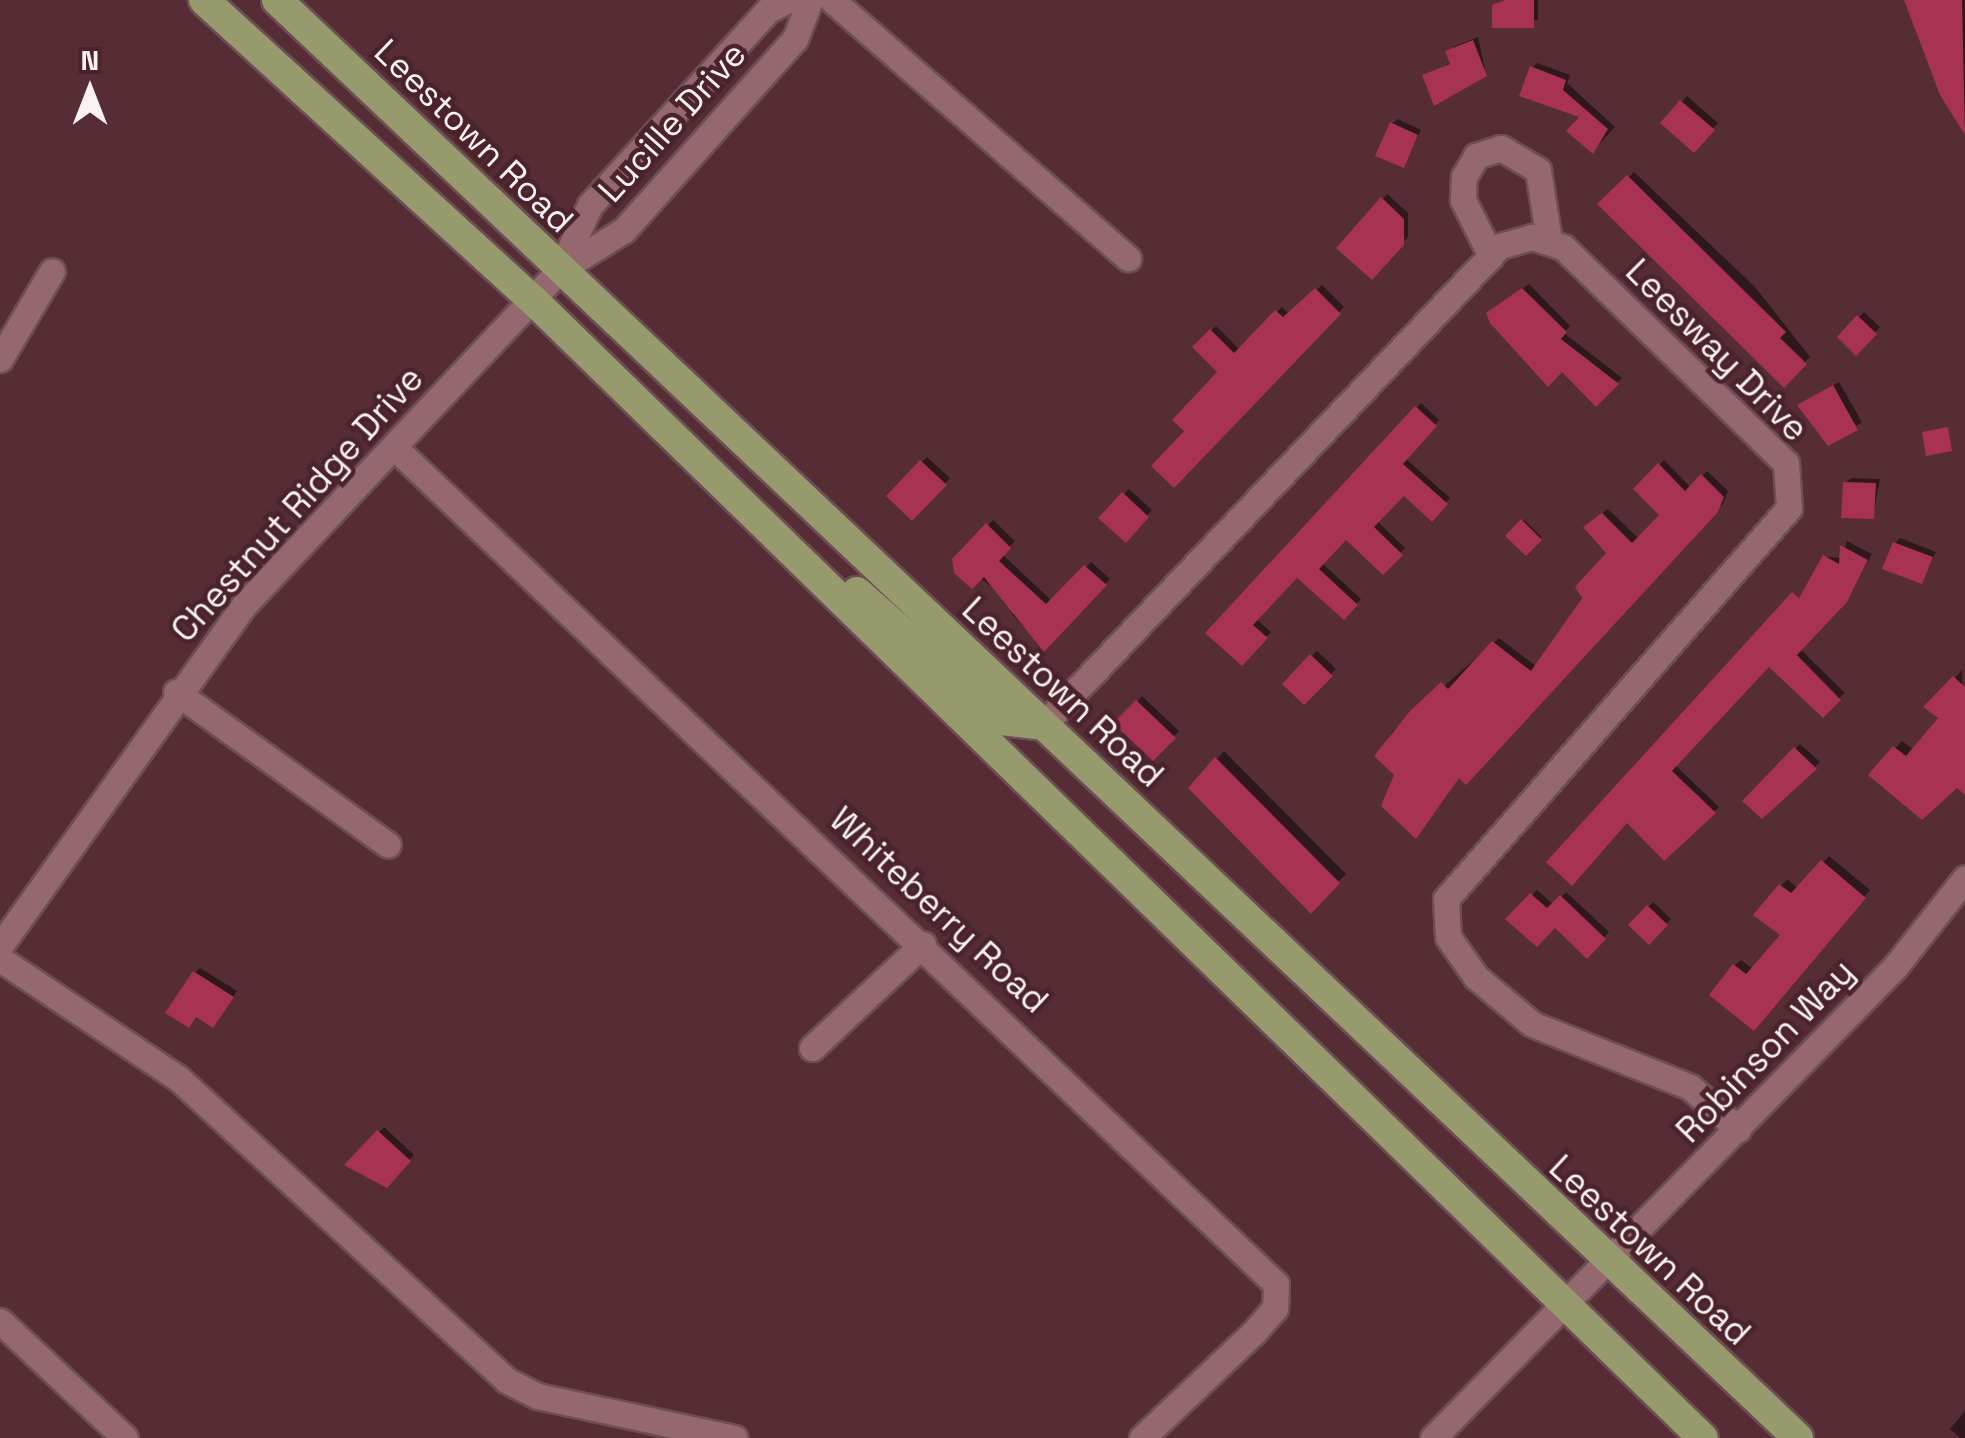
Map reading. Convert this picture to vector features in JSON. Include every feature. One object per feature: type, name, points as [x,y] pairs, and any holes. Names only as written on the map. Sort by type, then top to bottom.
[{"type":"main road","points":[[204,0],[533,300],[1702,1438]]},
{"type":"main road","name":"Leestown Road","points":[[277,0],[1607,1264],[1798,1438]]},
{"type":"main road","points":[[810,572],[837,576],[1001,720],[1043,725]]},
{"type":"street","name":"Lucille Drive","points":[[560,270],[590,206],[768,10],[788,0]]},
{"type":"street","name":"Lucille Drive","points":[[560,270],[624,230],[795,39],[810,0]]},
{"type":"street","points":[[832,0],[1128,258]]},
{"type":"street","points":[[1043,725],[1491,256],[1520,238],[1549,241],[1538,170],[1501,148],[1476,156],[1464,177],[1463,200],[1491,256]]},
{"type":"street","name":"Leesway Drive","points":[[1549,241],[1786,463],[1789,508],[1446,899],[1448,937],[1476,977],[1532,1024],[1690,1086],[1738,1130]]},
{"type":"street","name":"Chestnut Ridge Drive","points":[[0,946],[176,692],[244,605],[560,270]]},
{"type":"street","points":[[0,359],[52,271]]},
{"type":"street","name":"Whiteberry Road","points":[[394,447],[924,944],[1276,1284],[1275,1308],[1253,1334],[1142,1438]]},
{"type":"street","points":[[176,692],[388,845]]},
{"type":"street","name":"Robinson Way","points":[[1433,1438],[1895,967],[1965,878]]},
{"type":"street","points":[[812,1048],[924,944]]},
{"type":"street","points":[[0,959],[178,1078],[506,1380],[536,1396],[735,1438]]},
{"type":"street","points":[[0,1321],[125,1438]]},
{"type":"building","points":[[1505,0],[1534,0],[1534,28],[1492,28],[1492,5]]},
{"type":"building","points":[[1904,0],[1962,0],[1965,135],[1940,95]]},
{"type":"building","points":[[1473,40],[1487,76],[1434,106],[1422,75],[1450,64],[1445,51]]},
{"type":"building","points":[[1530,66],[1566,80],[1563,90],[1608,129],[1593,154],[1566,131],[1579,117],[1519,96]]},
{"type":"building","points":[[1680,100],[1715,130],[1694,153],[1660,123]]},
{"type":"building","points":[[1390,122],[1418,135],[1404,168],[1375,156]]},
{"type":"building","points":[[1627,175],[1786,332],[1780,338],[1807,364],[1784,388],[1597,204]]},
{"type":"building","points":[[1381,197],[1404,219],[1404,245],[1372,280],[1336,248]]},
{"type":"building","points":[[1315,288],[1341,314],[1174,488],[1151,466],[1184,431],[1172,420],[1217,372],[1192,347],[1210,329],[1234,353],[1275,310],[1283,317]]},
{"type":"building","points":[[1522,288],[1567,332],[1561,339],[1619,384],[1596,407],[1562,372],[1548,387],[1490,323],[1486,313]]},
{"type":"building","points":[[1857,315],[1877,334],[1856,356],[1837,337]]},
{"type":"building","points":[[1833,385],[1858,430],[1828,446],[1797,405]]},
{"type":"building","points":[[1415,406],[1437,426],[1403,464],[1448,504],[1432,522],[1404,496],[1374,527],[1403,555],[1383,575],[1346,540],[1319,569],[1358,605],[1344,620],[1297,578],[1253,625],[1268,638],[1242,666],[1205,633]]},
{"type":"building","points":[[1948,427],[1952,451],[1926,456],[1922,432]]},
{"type":"building","points":[[920,460],[947,485],[912,521],[886,496]]},
{"type":"building","points":[[1658,463],[1685,491],[1701,474],[1724,497],[1718,512],[1466,785],[1459,778],[1416,839],[1381,806],[1394,775],[1374,756],[1410,711],[1441,682],[1448,689],[1492,641],[1531,671],[1582,598],[1575,587],[1606,553],[1583,527],[1602,513],[1632,543],[1659,515],[1633,489]]},
{"type":"building","points":[[1843,482],[1876,483],[1874,519],[1841,518]]},
{"type":"building","points":[[1122,492],[1149,517],[1126,543],[1098,518]]},
{"type":"building","points":[[1521,519],[1542,540],[1526,556],[1505,536]]},
{"type":"building","points":[[986,523],[1011,548],[999,561],[1046,604],[1084,565],[1107,585],[1044,652],[984,577],[972,589],[954,573],[952,559]]},
{"type":"building","points":[[1893,542],[1933,557],[1922,584],[1882,569]]},
{"type":"building","points":[[1840,545],[1868,560],[1847,602],[1797,655],[1841,700],[1823,718],[1769,667],[1672,771],[1716,813],[1664,861],[1627,823],[1572,886],[1546,862],[1792,592],[1799,598],[1823,555],[1839,564]]},
{"type":"building","points":[[1310,654],[1333,676],[1304,705],[1282,684]]},
{"type":"building","points":[[1953,676],[1965,687],[1965,795],[1957,788],[1922,820],[1868,775],[1893,746],[1906,756],[1938,718],[1923,707]]},
{"type":"building","points":[[1136,700],[1176,738],[1153,761],[1113,723]]},
{"type":"building","points":[[1794,747],[1817,769],[1762,819],[1742,801]]},
{"type":"building","points":[[1215,757],[1340,883],[1311,914],[1188,788]]},
{"type":"building","points":[[1821,860],[1866,898],[1754,1031],[1709,995],[1733,964],[1746,974],[1780,935],[1753,915],[1779,884],[1791,893]]},
{"type":"building","points":[[1530,893],[1547,908],[1560,895],[1606,939],[1587,959],[1555,928],[1537,947],[1505,919]]},
{"type":"building","points":[[1647,905],[1668,925],[1649,945],[1628,925]]},
{"type":"building","points":[[193,971],[234,997],[213,1028],[196,1017],[189,1028],[165,1013]]},
{"type":"building","points":[[377,1130],[411,1161],[387,1188],[344,1165]]}]
